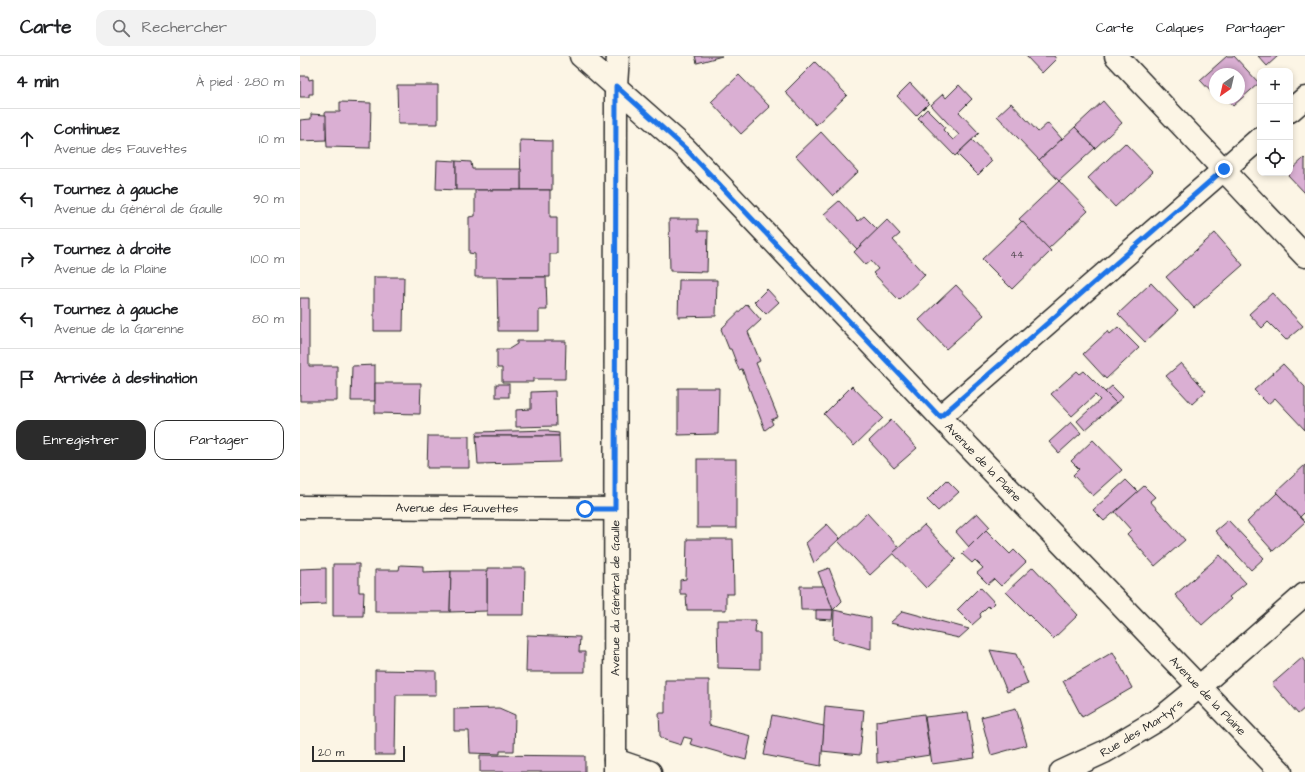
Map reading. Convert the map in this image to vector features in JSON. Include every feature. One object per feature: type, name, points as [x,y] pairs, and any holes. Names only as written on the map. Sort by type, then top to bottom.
[{"type":"street","points":[[581,56],[616,86]]},
{"type":"street","name":"Avenue du Général de Gaulle","points":[[615,766],[616,86],[618,56]]},
{"type":"street","points":[[1116,56],[1305,256]]},
{"type":"street","name":"Avenue de la Plaine","points":[[616,86],[685,148],[940,417],[1281,772]]},
{"type":"street","points":[[1293,108],[1305,98]]},
{"type":"street","points":[[940,417],[1258,140]]},
{"type":"street","name":"Avenue des Fauvettes","points":[[300,507],[615,509]]},
{"type":"street","name":"Rue des Martyrs","points":[[1061,772],[1104,752],[1161,718],[1199,687],[1305,594]]},
{"type":"street","points":[[615,766],[650,772]]},
{"type":"building","points":[[695,56],[722,56],[697,63]]},
{"type":"building","points":[[1026,56],[1054,56],[1056,59],[1042,73]]},
{"type":"building","points":[[1227,56],[1234,56],[1257,81],[1257,85],[1245,95],[1245,68],[1214,68]]},
{"type":"building","points":[[1258,56],[1278,56],[1267,66]]},
{"type":"building","points":[[815,62],[847,95],[816,125],[785,92]]},
{"type":"building","points":[[1209,72],[1209,90],[1200,80]]},
{"type":"building","points":[[739,75],[770,107],[741,134],[711,102]]},
{"type":"building","points":[[300,76],[308,76],[309,80],[313,79],[313,94],[309,94],[309,97],[300,97]]},
{"type":"building","points":[[910,83],[929,103],[916,116],[897,96]]},
{"type":"building","points":[[397,85],[438,85],[438,124],[398,124]]},
{"type":"building","points":[[959,85],[972,99],[959,112],[979,133],[955,156],[918,118],[927,109],[945,127],[943,130],[953,140],[959,135],[931,105],[943,94],[946,98]]},
{"type":"building","points":[[1103,101],[1122,123],[1095,148],[1075,127]]},
{"type":"building","points":[[340,102],[371,103],[370,148],[327,147],[325,112],[340,112]]},
{"type":"building","points":[[1011,103],[1038,132],[1048,123],[1062,139],[1039,160],[997,116]]},
{"type":"building","points":[[311,114],[326,115],[326,140],[300,141],[300,120],[311,119]]},
{"type":"building","points":[[1075,127],[1095,148],[1059,181],[1039,160]]},
{"type":"building","points":[[821,132],[858,172],[833,196],[796,156]]},
{"type":"building","points":[[520,140],[552,141],[552,190],[521,190]]},
{"type":"building","points":[[972,140],[992,161],[978,175],[957,154]]},
{"type":"building","points":[[1125,143],[1153,172],[1115,207],[1088,178]]},
{"type":"building","points":[[1304,158],[1305,159],[1305,193],[1289,176],[1293,176],[1293,168]]},
{"type":"building","points":[[437,160],[456,161],[456,190],[436,189]]},
{"type":"building","points":[[456,161],[471,162],[472,169],[521,169],[521,190],[456,190]]},
{"type":"building","points":[[1059,181],[1088,211],[1048,249],[1019,219]]},
{"type":"building","points":[[475,190],[550,190],[550,217],[557,217],[557,254],[550,254],[550,277],[475,277],[475,254],[469,253],[469,217],[475,216]]},
{"type":"building","points":[[839,201],[858,221],[864,216],[878,230],[857,249],[824,214]]},
{"type":"building","points":[[669,219],[698,219],[698,231],[708,231],[707,272],[670,271]]},
{"type":"building","points":[[887,220],[900,234],[893,240],[925,275],[899,300],[873,273],[878,269],[871,261],[866,265],[854,252]]},
{"type":"building","points":[[1022,221],[1051,251],[1012,289],[982,259]]},
{"type":"building","points":[[1215,233],[1243,265],[1194,308],[1166,277]]},
{"type":"building","points":[[374,277],[404,277],[403,331],[374,331]]},
{"type":"building","points":[[497,277],[546,277],[547,310],[539,310],[539,331],[498,331]]},
{"type":"building","points":[[679,280],[717,280],[716,316],[678,317]]},
{"type":"building","points":[[1151,283],[1178,311],[1145,342],[1118,314]]},
{"type":"building","points":[[956,285],[984,315],[946,349],[919,320]]},
{"type":"building","points":[[767,289],[779,302],[766,314],[754,302]]},
{"type":"building","points":[[1272,293],[1303,326],[1286,340],[1268,322],[1262,328],[1249,314]]},
{"type":"building","points":[[300,298],[309,298],[309,366],[337,366],[337,401],[300,401]]},
{"type":"building","points":[[747,304],[761,320],[748,332],[760,361],[756,363],[778,417],[771,420],[773,424],[765,430],[742,369],[739,370],[721,329]]},
{"type":"building","points":[[1118,327],[1139,348],[1106,379],[1083,354],[1108,331],[1110,334]]},
{"type":"building","points":[[517,341],[566,341],[565,379],[533,379],[533,382],[502,382],[502,368],[497,368],[497,349],[509,349],[517,344]]},
{"type":"building","points":[[1181,363],[1206,391],[1192,404],[1166,376]]},
{"type":"building","points":[[1283,364],[1305,387],[1305,430],[1275,398],[1268,404],[1254,390]]},
{"type":"building","points":[[375,365],[375,401],[351,401],[352,366]]},
{"type":"building","points":[[1077,371],[1080,374],[1084,371],[1116,403],[1085,430],[1077,421],[1100,400],[1095,395],[1072,416],[1051,394]]},
{"type":"building","points":[[375,383],[421,383],[420,414],[375,413]]},
{"type":"building","points":[[496,384],[509,384],[509,397],[496,397]]},
{"type":"building","points":[[852,386],[883,418],[854,446],[824,414]]},
{"type":"building","points":[[1112,386],[1123,397],[1116,403],[1105,392]]},
{"type":"building","points":[[678,388],[719,388],[718,434],[678,435]]},
{"type":"building","points":[[555,391],[556,426],[516,427],[516,410],[531,409],[531,392]]},
{"type":"building","points":[[891,420],[917,448],[894,468],[869,441]]},
{"type":"building","points":[[1071,422],[1081,433],[1059,453],[1049,442]]},
{"type":"building","points":[[549,430],[549,432],[559,433],[559,436],[476,436],[477,432]]},
{"type":"building","points":[[428,436],[469,436],[469,468],[427,468]]},
{"type":"building","points":[[476,436],[559,436],[560,462],[478,464]]},
{"type":"building","points":[[1093,440],[1122,470],[1093,496],[1073,475],[1079,469],[1071,461]]},
{"type":"building","points":[[697,459],[736,459],[736,528],[697,528]]},
{"type":"building","points":[[1305,465],[1305,512],[1300,517],[1276,492]]},
{"type":"building","points":[[947,480],[959,492],[938,511],[927,500]]},
{"type":"building","points":[[1126,480],[1138,492],[1104,521],[1093,510]]},
{"type":"building","points":[[1144,486],[1155,497],[1150,501],[1185,540],[1155,566],[1127,534],[1131,530],[1115,512]]},
{"type":"building","points":[[1277,493],[1305,522],[1273,551],[1247,522]]},
{"type":"building","points":[[867,513],[899,548],[870,575],[838,541]]},
{"type":"building","points":[[977,513],[990,527],[969,547],[956,532]]},
{"type":"building","points":[[1228,520],[1264,558],[1251,570],[1215,531]]},
{"type":"building","points":[[827,524],[840,538],[814,563],[806,543]]},
{"type":"building","points":[[924,525],[956,559],[926,588],[893,553]]},
{"type":"building","points":[[986,530],[1010,554],[1014,550],[1026,562],[1001,586],[994,579],[988,584],[977,573],[983,568],[975,560],[972,563],[962,554]]},
{"type":"building","points":[[687,539],[733,539],[734,594],[726,594],[726,610],[687,610],[686,594],[680,594],[680,580],[686,579]]},
{"type":"building","points":[[1220,555],[1246,583],[1229,597],[1231,599],[1202,625],[1175,595]]},
{"type":"building","points":[[333,564],[359,564],[359,592],[364,592],[363,616],[333,616]]},
{"type":"building","points":[[400,565],[423,566],[423,572],[451,571],[450,612],[375,612],[375,570],[399,570]]},
{"type":"building","points":[[1033,567],[1078,615],[1053,639],[1006,592]]},
{"type":"building","points":[[326,568],[326,604],[300,605],[300,569]]},
{"type":"building","points":[[487,568],[525,568],[524,615],[487,615]]},
{"type":"building","points":[[829,568],[842,601],[833,610],[818,572]]},
{"type":"building","points":[[451,571],[487,571],[487,611],[450,612]]},
{"type":"building","points":[[800,586],[824,586],[833,610],[801,610]]},
{"type":"building","points":[[980,587],[995,603],[990,608],[988,606],[980,614],[981,617],[972,625],[957,610]]},
{"type":"building","points":[[816,610],[833,610],[832,620],[816,619]]},
{"type":"building","points":[[834,610],[871,618],[871,649],[833,639]]},
{"type":"building","points":[[903,611],[969,629],[959,638],[890,623]]},
{"type":"building","points":[[717,620],[756,620],[755,633],[760,633],[760,669],[718,668]]},
{"type":"building","points":[[527,635],[580,637],[579,652],[585,652],[585,672],[526,672]]},
{"type":"building","points":[[990,650],[1016,654],[1028,684],[1007,692]]},
{"type":"building","points":[[1113,652],[1132,688],[1082,717],[1063,681]]},
{"type":"building","points":[[1302,658],[1305,662],[1305,708],[1298,714],[1272,684]]},
{"type":"building","points":[[375,670],[436,671],[436,695],[396,695],[395,755],[375,755]]},
{"type":"building","points":[[665,680],[709,680],[709,725],[751,736],[746,760],[690,744],[692,739],[684,737],[681,745],[665,740],[660,736],[659,713],[665,713]]},
{"type":"building","points":[[825,706],[864,710],[860,755],[822,751]]},
{"type":"building","points":[[499,708],[515,715],[514,751],[500,751],[500,754],[470,753],[469,731],[454,731],[454,709]]},
{"type":"building","points":[[1016,708],[1027,745],[991,755],[981,717]]},
{"type":"building","points":[[968,712],[975,758],[932,764],[925,717]]},
{"type":"building","points":[[924,714],[930,755],[877,763],[876,721]]},
{"type":"building","points":[[772,715],[824,726],[821,766],[764,755]]},
{"type":"building","points":[[480,755],[585,756],[585,772],[480,772]]},
{"type":"route","points":[[585,509],[615,509],[616,86],[685,148],[940,417],[1224,169]]}]
